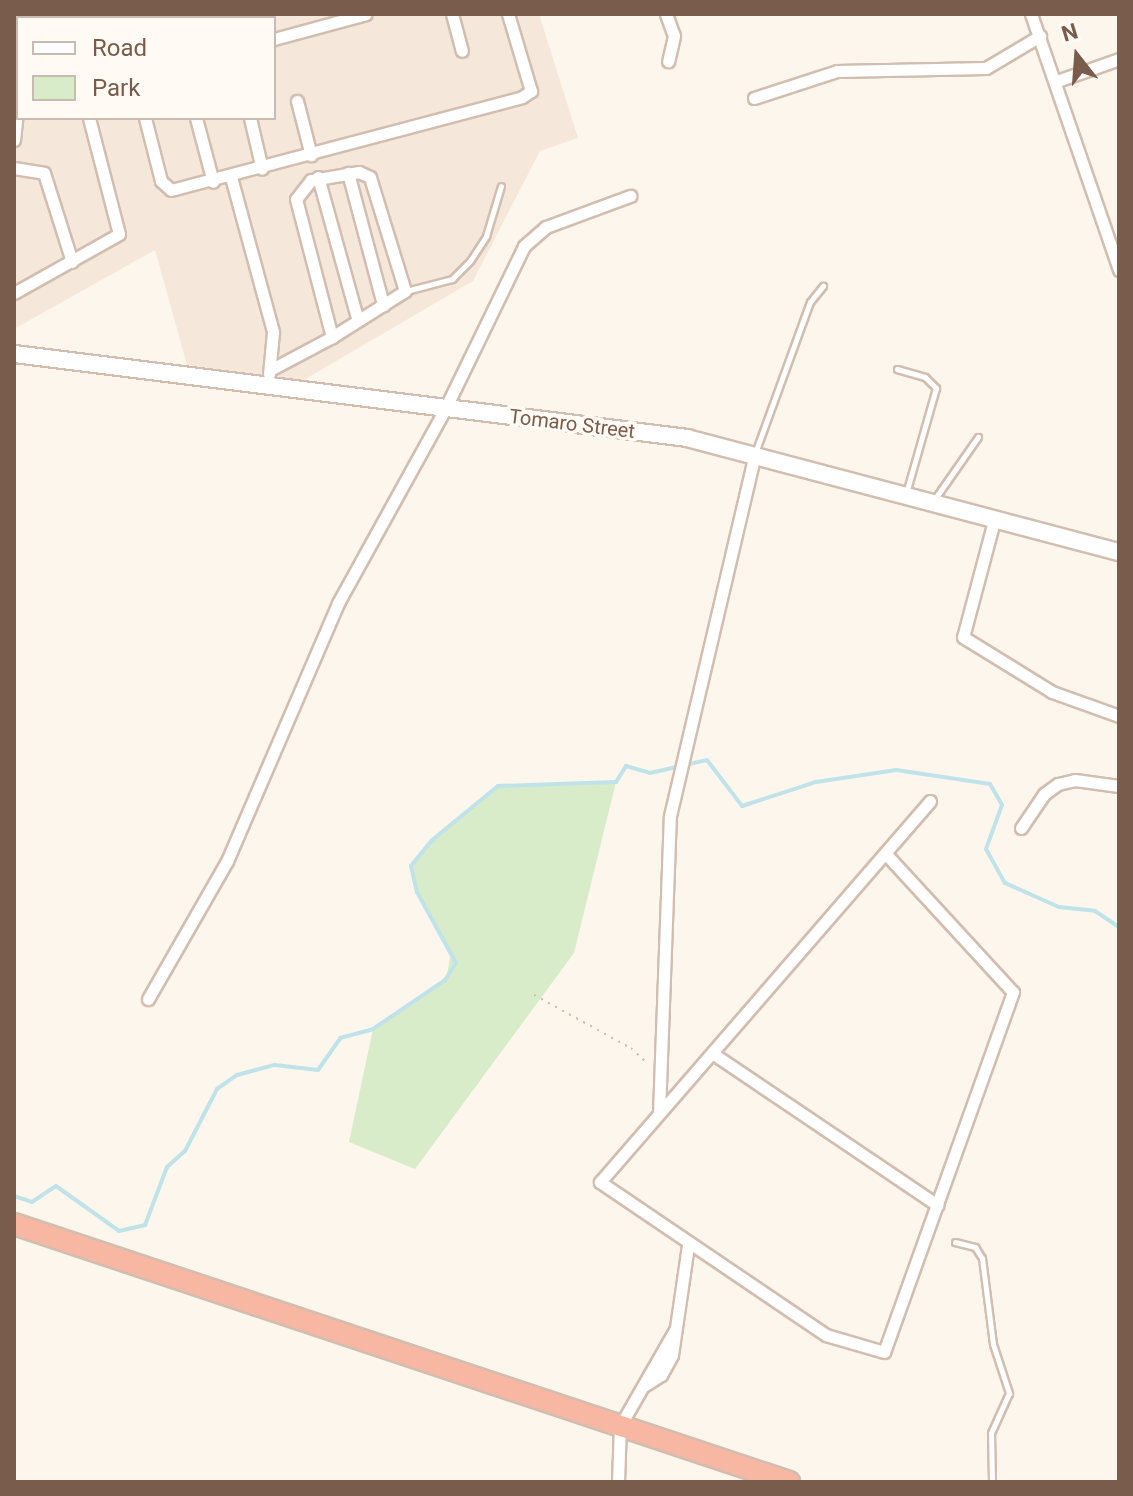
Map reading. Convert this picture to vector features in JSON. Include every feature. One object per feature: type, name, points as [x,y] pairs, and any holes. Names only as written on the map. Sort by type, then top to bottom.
[{"type":"highway","points":[[14,1224],[619,1431],[756,1482]]},
{"type":"highway","points":[[14,1235],[619,1431],[789,1482]]},
{"type":"street","points":[[276,38],[366,14]]},
{"type":"street","points":[[452,14],[462,51]]},
{"type":"street","points":[[146,120],[164,189],[213,182],[527,95],[531,91],[508,14]]},
{"type":"street","points":[[666,14],[674,36],[668,61]]},
{"type":"street","points":[[1031,14],[1057,81],[1119,270]]},
{"type":"street","points":[[754,98],[837,71],[986,68],[1040,36]]},
{"type":"street","points":[[1057,81],[1119,59]]},
{"type":"street","points":[[297,101],[311,155]]},
{"type":"street","points":[[14,140],[16,113]]},
{"type":"street","points":[[14,293],[115,238],[120,228],[90,120]]},
{"type":"street","points":[[197,120],[213,182]]},
{"type":"street","points":[[250,120],[262,169]]},
{"type":"street","points":[[14,168],[44,173],[72,262]]},
{"type":"street","points":[[270,370],[332,337],[405,291],[370,177],[348,173],[318,177],[305,183],[296,199],[332,337]]},
{"type":"street","points":[[348,173],[383,305]]},
{"type":"street","points":[[231,177],[273,332],[270,370],[264,387]]},
{"type":"street","points":[[318,177],[358,321]]},
{"type":"street","points":[[148,999],[227,861],[338,603],[445,409],[524,246],[546,227],[630,196]]},
{"type":"street","name":"Tomaro Street","points":[[14,354],[687,438],[1119,552]]},
{"type":"street","points":[[659,1113],[670,816],[755,454]]},
{"type":"street","points":[[995,517],[963,637],[1052,692],[1119,716]]},
{"type":"street","points":[[1021,828],[1044,794],[1058,784],[1075,780],[1119,786]]},
{"type":"street","points":[[885,853],[1013,992],[884,1352],[826,1335],[688,1245],[600,1182],[930,801]]},
{"type":"street","points":[[712,1053],[937,1205]]},
{"type":"street","points":[[618,1482],[619,1431],[645,1385],[652,1363],[675,1330],[688,1245]]},
{"type":"lane","points":[[405,291],[460,272],[486,236],[501,186]]},
{"type":"lane","points":[[755,454],[810,302],[823,286]]},
{"type":"lane","points":[[897,369],[925,377],[936,388],[906,494]]},
{"type":"lane","points":[[933,501],[978,437]]},
{"type":"lane","points":[[955,1242],[975,1247],[982,1258],[993,1344],[1009,1393],[991,1433],[992,1482]]},
{"type":"path","points":[[534,995],[631,1048],[660,1074]]},
{"type":"shaded area","points":[[14,14],[539,14],[578,138],[540,151],[473,281],[302,381],[187,365],[155,250],[14,329]]},
{"type":"green space","points":[[616,782],[574,953],[415,1169],[349,1142],[373,1029],[446,980],[451,953],[417,892],[411,866],[431,841],[498,786]]},
{"type":"waterway","points":[[14,1196],[32,1202],[56,1186],[119,1231],[145,1225],[167,1167],[185,1151],[217,1089],[237,1075],[275,1065],[318,1070],[340,1038],[373,1029],[445,980],[456,963],[417,892],[411,866],[431,841],[498,786],[616,782],[626,766],[650,773],[707,760],[742,806],[816,782],[896,770],[990,784],[1002,805],[986,849],[1005,883],[1059,907],[1095,911],[1119,927]]}]
